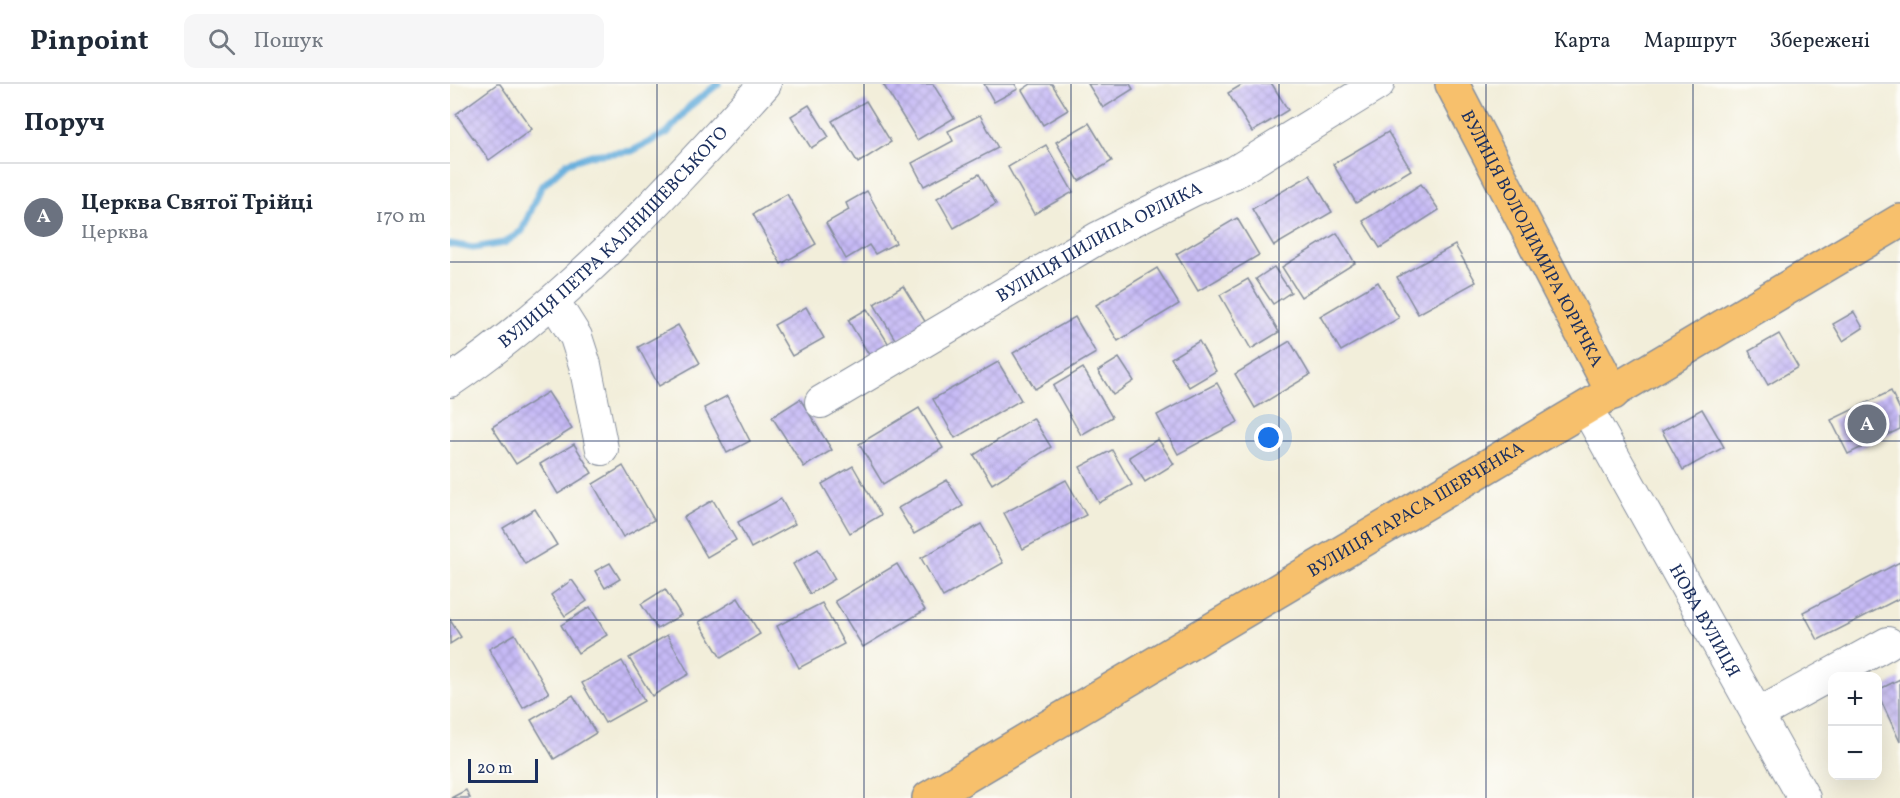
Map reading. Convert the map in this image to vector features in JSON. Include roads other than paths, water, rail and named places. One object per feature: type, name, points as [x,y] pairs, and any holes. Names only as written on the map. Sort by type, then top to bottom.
[{"type":"main road","name":"ВУЛИЦЯ ВОЛОДИМИРА ЮРИЧКА","points":[[1452,84],[1600,401]]},
{"type":"main road","name":"ВУЛИЦЯ ТАРАСА ШЕВЧЕНКА","points":[[929,798],[1900,221]]},
{"type":"street","name":"ВУЛИЦЯ ПЕТРА КАЛНИШЕВСЬКОГО","points":[[451,378],[554,302],[669,191],[765,84]]},
{"type":"street","name":"ВУЛИЦЯ ПИЛИПА ОРЛИКА","points":[[821,402],[1098,238],[1193,190],[1235,172],[1378,84]]},
{"type":"street","points":[[554,302],[576,337],[579,346],[602,449]]},
{"type":"street","name":"НОВА ВУЛИЦЯ","points":[[1600,401],[1606,443],[1804,798]]},
{"type":"street","points":[[1757,715],[1888,643]]},
{"type":"waterway","points":[[450,244],[473,248],[504,243],[522,231],[541,187],[567,163],[591,155],[632,151],[667,133],[690,106],[718,84]]},
{"type":"place","name":"Церква Святої Трійці","points":[[1867,424]]}]
